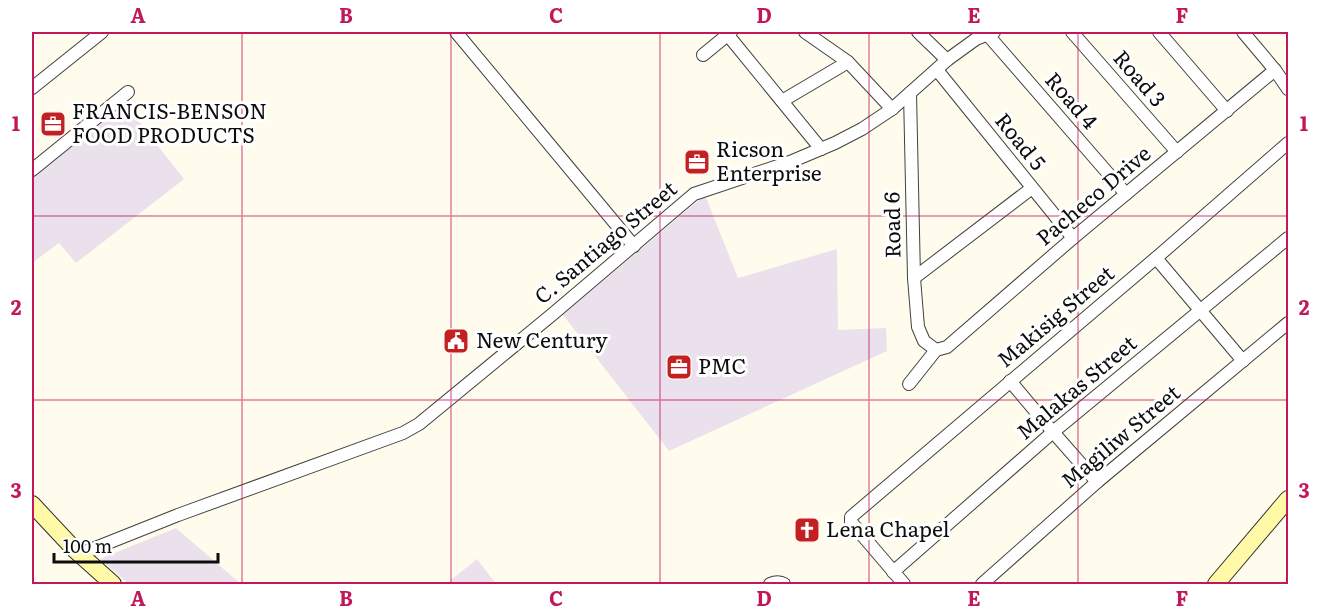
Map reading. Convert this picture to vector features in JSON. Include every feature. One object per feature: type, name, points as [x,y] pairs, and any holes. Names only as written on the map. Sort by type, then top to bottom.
[{"type":"street","points":[[32,88],[102,32]]},
{"type":"street","points":[[456,32],[634,246]]},
{"type":"street","points":[[805,32],[848,62],[892,109]]},
{"type":"street","points":[[918,32],[947,60]]},
{"type":"street","name":"Road 3","points":[[1072,32],[1177,152]]},
{"type":"street","points":[[1159,32],[1227,111]]},
{"type":"street","points":[[1243,32],[1288,89]]},
{"type":"street","points":[[703,55],[729,33],[821,149]]},
{"type":"street","name":"C. Santiago Street","points":[[80,554],[178,515],[403,434],[634,246],[694,194],[790,162],[862,129],[892,109],[947,60],[976,39],[990,33]]},
{"type":"street","name":"Road 4","points":[[990,33],[1126,194]]},
{"type":"street","points":[[782,101],[848,62]]},
{"type":"street","name":"Road 5","points":[[936,70],[1073,238]]},
{"type":"street","name":"Pacheco Drive","points":[[936,350],[947,347],[1073,238],[1275,70]]},
{"type":"street","points":[[32,170],[128,92]]},
{"type":"street","name":"Road 6","points":[[910,93],[914,278],[918,327],[924,341],[936,350]]},
{"type":"street","name":"Makisig Street","points":[[893,572],[851,522],[851,517],[1288,143]]},
{"type":"street","points":[[914,278],[1032,188]]},
{"type":"street","name":"Malakas Street","points":[[893,572],[1053,432],[1288,238]]},
{"type":"street","points":[[1156,258],[1243,361]]},
{"type":"street","name":"Magiliw Street","points":[[982,585],[1097,482],[1288,323]]},
{"type":"street","points":[[909,384],[936,350]]},
{"type":"street","points":[[1010,381],[1097,482]]},
{"type":"street","points":[[32,504],[113,585]]},
{"type":"street","points":[[1216,585],[1286,505]]},
{"type":"street","points":[[893,572],[904,585]]},
{"type":"street","points":[[770,585],[775,582],[781,582],[784,585]]},
{"type":"shaded area","points":[[125,104],[184,179],[76,263],[59,243],[32,263],[32,177]]},
{"type":"shaded area","points":[[705,195],[738,278],[837,249],[838,330],[886,328],[887,351],[669,451],[563,315]]},
{"type":"shaded area","points":[[176,528],[241,584],[129,584],[100,559]]},
{"type":"shaded area","points":[[477,559],[496,584],[446,584]]},
{"type":"place","name":"FRANCIS-BENSON FOOD PRODUCTS","points":[[53,124]]},
{"type":"place","name":"Ricson Enterprise","points":[[697,162]]},
{"type":"place","name":"New Century","points":[[456,341]]},
{"type":"place","name":"PMC","points":[[679,367]]},
{"type":"place","name":"Lena Chapel","points":[[807,530]]}]
